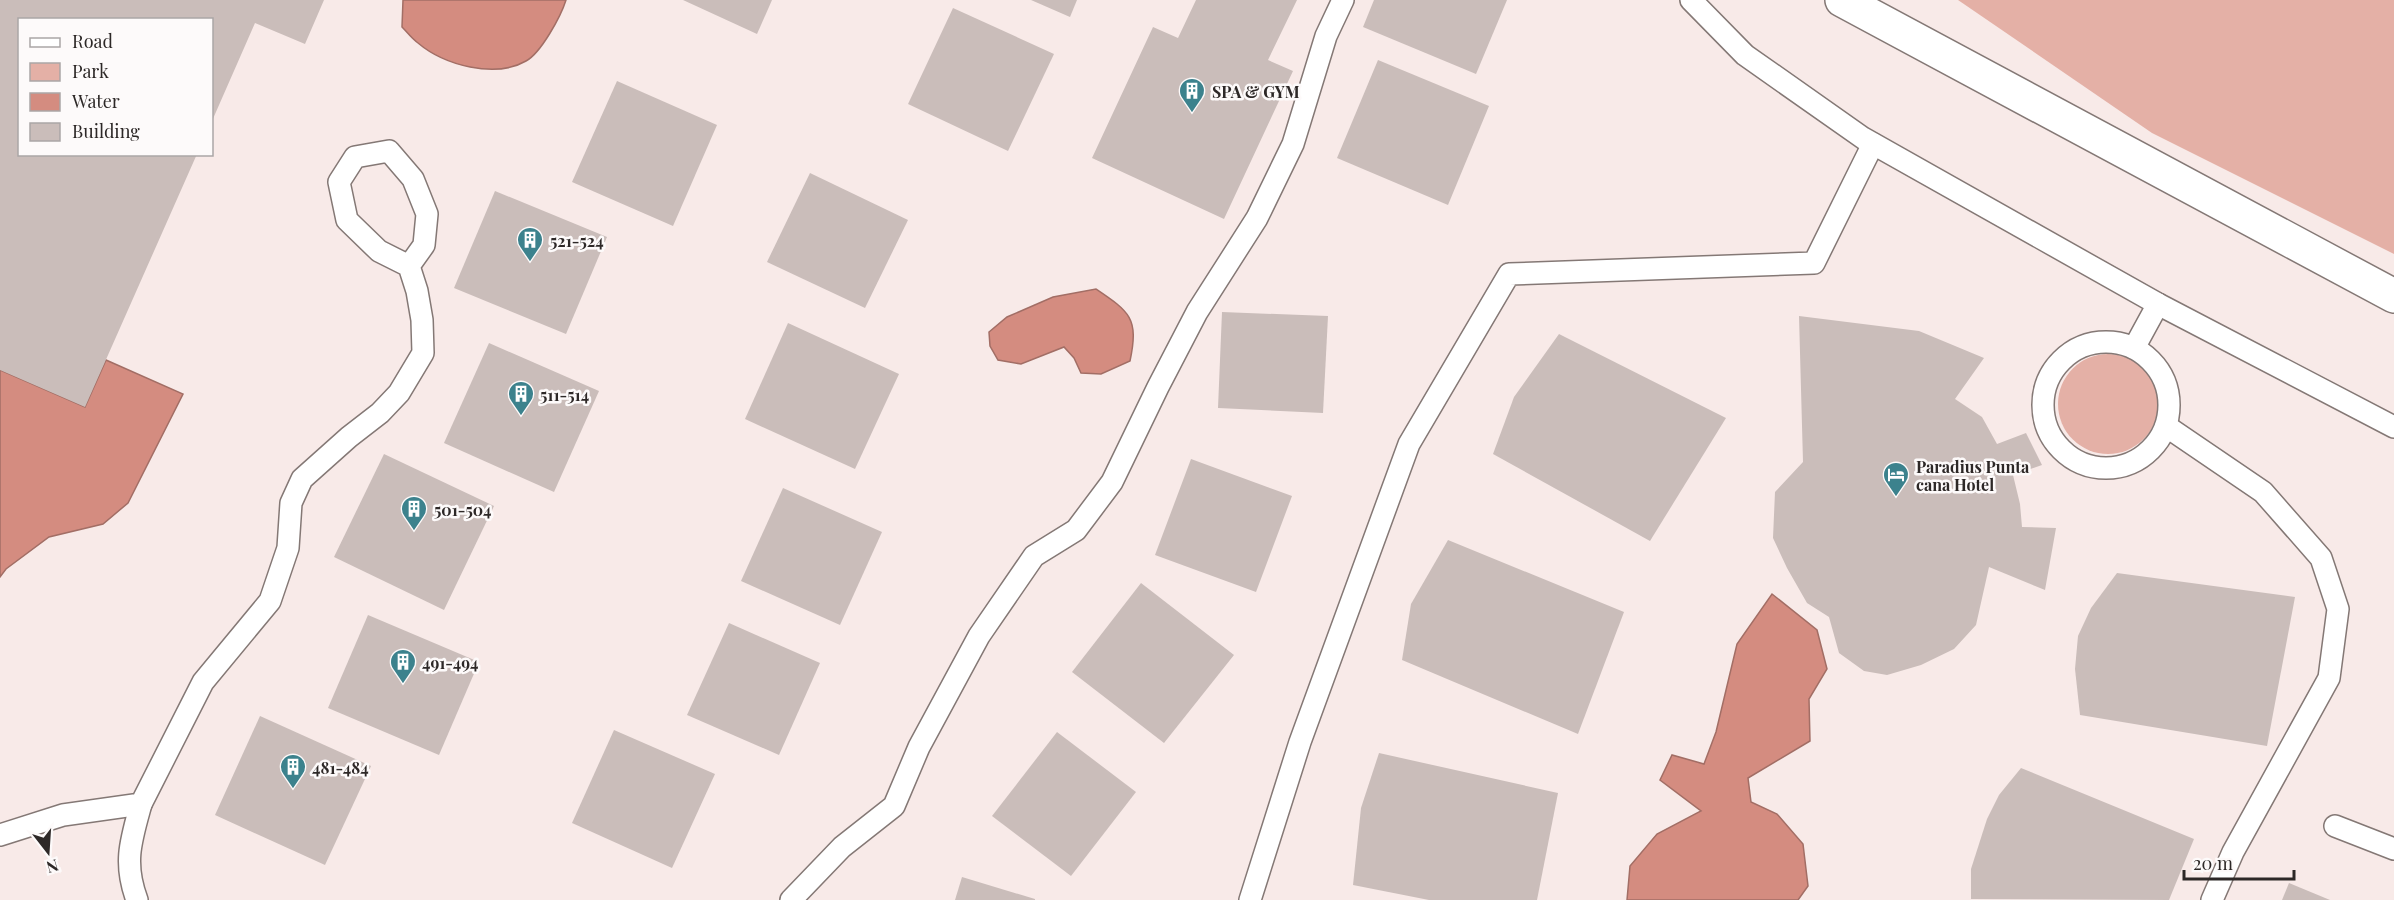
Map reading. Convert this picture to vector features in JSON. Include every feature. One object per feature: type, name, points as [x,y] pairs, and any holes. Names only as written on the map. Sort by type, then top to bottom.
[{"type":"street","points":[[1842,0],[2394,296]]},
{"type":"lane","points":[[790,900],[842,847],[894,806],[919,747],[985,627],[1034,556],[1076,530],[1112,482],[1197,312],[1257,218],[1293,144],[1326,36],[1343,0]]},
{"type":"lane","points":[[1691,0],[1745,55],[1874,144],[2158,304],[2394,427]]},
{"type":"lane","points":[[1250,900],[1299,742],[1409,444],[1509,273],[1814,263],[1874,144]]},
{"type":"lane","points":[[136,900],[130,881],[128,851],[141,804],[203,682],[270,601],[288,548],[291,503],[302,479],[349,437],[381,413],[399,393],[423,353],[422,320],[417,291],[409,266],[379,251],[347,220],[339,182],[355,157],[389,151],[413,179],[427,214],[424,245],[409,266]]},
{"type":"lane","points":[[2134,348],[2158,304]]},
{"type":"lane","points":[[2115,342],[2134,348],[2149,358],[2161,373],[2168,390],[2169,408],[2166,426],[2155,444],[2141,458],[2122,466],[2102,467],[2082,463],[2065,453],[2052,438],[2045,419],[2043,398],[2048,379],[2060,362],[2075,350],[2094,343],[2115,342]]},
{"type":"lane","points":[[2166,426],[2263,492],[2321,558],[2338,609],[2329,678],[2233,852],[2212,900]]},
{"type":"lane","points":[[0,836],[63,815],[141,804]]},
{"type":"lane","points":[[2335,826],[2394,849]]},
{"type":"green space","points":[[1958,0],[2394,0],[2394,254],[2152,133]]},
{"type":"green space","points":[[2108,354],[2127,358],[2143,369],[2154,385],[2158,404],[2154,423],[2143,439],[2127,450],[2108,454],[2089,450],[2073,439],[2062,423],[2058,404],[2062,385],[2073,369],[2089,358]]},
{"type":"water","points":[[403,0],[566,0],[550,34],[532,57],[514,66],[485,69],[441,58],[416,41],[402,27]]},
{"type":"water","points":[[1096,289],[1117,304],[1129,318],[1133,335],[1130,361],[1101,374],[1081,373],[1074,358],[1064,347],[1021,364],[998,360],[990,346],[989,332],[1007,317],[1053,297]]},
{"type":"water","points":[[106,360],[183,394],[128,503],[103,524],[49,537],[6,569],[0,577],[0,370],[85,407]]},
{"type":"water","points":[[1772,594],[1817,630],[1827,669],[1809,699],[1810,741],[1748,778],[1751,802],[1777,814],[1803,844],[1808,886],[1798,900],[1627,900],[1630,866],[1657,834],[1701,811],[1660,780],[1672,755],[1704,764],[1716,732],[1737,644]]},
{"type":"building","points":[[0,0],[324,0],[305,44],[255,23],[213,119],[213,18],[18,18],[18,156],[196,156],[85,407],[0,370]]},
{"type":"building","points":[[683,0],[772,0],[757,34]]},
{"type":"building","points":[[1031,0],[1077,0],[1070,17]]},
{"type":"building","name":"SPA & GYM","points":[[1196,0],[1297,0],[1268,60],[1293,71],[1224,219],[1092,158],[1153,27],[1178,38]]},
{"type":"building","points":[[1374,0],[1507,0],[1476,74],[1363,27]]},
{"type":"building","points":[[953,8],[1054,54],[1008,151],[908,104]]},
{"type":"building","points":[[1378,60],[1489,106],[1448,205],[1337,158]]},
{"type":"building","points":[[617,81],[717,125],[673,226],[572,182]]},
{"type":"building","points":[[810,173],[908,220],[865,308],[767,262]]},
{"type":"building","name":"521-524","points":[[495,191],[607,237],[566,334],[454,288]]},
{"type":"building","points":[[1222,312],[1328,316],[1323,413],[1218,408]]},
{"type":"building","name":"Paradius Punta cana Hotel","points":[[1799,316],[1919,331],[1984,358],[1955,399],[1982,417],[1997,444],[2026,433],[2042,465],[2013,475],[2020,504],[2022,527],[2056,528],[2045,590],[1989,567],[1976,625],[1954,649],[1921,665],[1887,675],[1864,671],[1839,653],[1829,617],[1807,603],[1773,538],[1775,492],[1803,462]]},
{"type":"building","points":[[788,323],[899,374],[855,469],[745,419]]},
{"type":"building","points":[[1559,334],[1726,418],[1650,541],[1493,454],[1514,397]]},
{"type":"building","name":"511-514","points":[[489,343],[599,391],[554,492],[444,443]]},
{"type":"building","name":"501-504","points":[[384,454],[494,506],[444,610],[334,557]]},
{"type":"building","points":[[1191,459],[1292,496],[1256,592],[1155,555]]},
{"type":"building","points":[[783,488],[882,532],[840,625],[741,581]]},
{"type":"building","points":[[1448,540],[1624,612],[1578,734],[1402,660],[1411,604]]},
{"type":"building","points":[[2117,573],[2295,597],[2267,746],[2080,715],[2075,669],[2078,636],[2091,608]]},
{"type":"building","points":[[1141,583],[1234,655],[1164,743],[1072,672]]},
{"type":"building","name":"491-494","points":[[368,615],[479,662],[439,755],[328,708]]},
{"type":"building","points":[[729,623],[820,663],[779,755],[687,715]]},
{"type":"building","name":"481-484","points":[[260,716],[371,766],[325,865],[215,815]]},
{"type":"building","points":[[614,730],[715,774],[672,868],[572,823]]},
{"type":"building","points":[[1057,732],[1136,792],[1071,876],[992,816]]},
{"type":"building","points":[[1379,753],[1558,793],[1537,900],[1429,900],[1353,885],[1361,808]]},
{"type":"building","points":[[2021,768],[2194,839],[2169,900],[1971,899],[1971,869],[1987,819],[1999,795]]},
{"type":"building","points":[[962,877],[1035,899],[1035,900],[955,900]]},
{"type":"building","points":[[2289,883],[2330,900],[2282,900]]},
{"type":"place","name":"SPA & GYM","points":[[1192,114]]},
{"type":"place","name":"521-524","points":[[530,263]]},
{"type":"place","name":"511-514","points":[[521,417]]},
{"type":"place","name":"Paradius Punta cana Hotel","points":[[1896,498]]},
{"type":"place","name":"501-504","points":[[414,532]]},
{"type":"place","name":"491-494","points":[[403,685]]},
{"type":"place","name":"481-484","points":[[293,790]]}]
